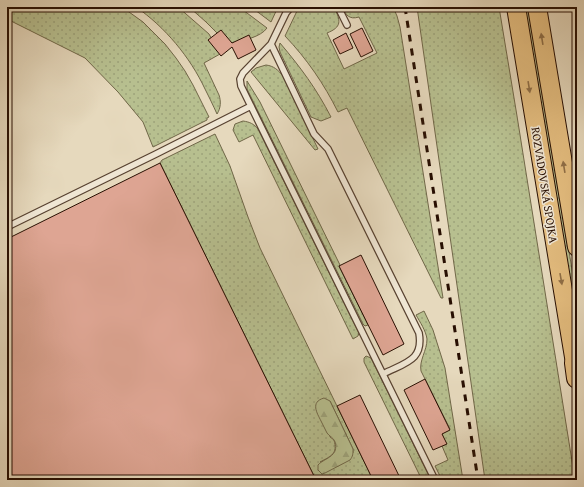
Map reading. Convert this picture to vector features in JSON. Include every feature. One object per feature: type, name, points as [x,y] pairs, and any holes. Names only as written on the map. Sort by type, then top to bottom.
[{"type":"highway","name":"ROZVADOVSKÁ SPOJKA","points":[[516,7],[576,370]]},
{"type":"highway","name":"ROZVADOVSKÁ SPOJKA","points":[[537,7],[577,247]]},
{"type":"lane","points":[[291,7],[286,13],[271,44],[241,76],[241,86],[435,480]]},
{"type":"lane","points":[[338,7],[347,25]]},
{"type":"lane","points":[[271,44],[314,134],[328,149],[419,333],[420,339],[418,352],[415,357],[383,374]]},
{"type":"lane","points":[[7,227],[251,106]]},
{"type":"green space","points":[[7,7],[122,7],[143,22],[165,44],[185,71],[209,117],[207,120],[153,147],[143,122],[118,92],[85,58],[7,19]]},
{"type":"green space","points":[[136,7],[178,7],[209,34],[220,54],[204,63],[220,97],[220,107],[217,114],[199,77],[184,54],[167,33]]},
{"type":"green space","points":[[189,7],[239,7],[267,28],[256,36],[232,43],[217,33]]},
{"type":"green space","points":[[251,7],[278,7],[271,22]]},
{"type":"green space","points":[[297,7],[334,7],[339,23],[338,26],[332,31],[327,33],[344,69],[377,53],[359,17],[353,18],[348,16],[342,7],[393,7],[400,27],[443,298],[441,298],[347,108],[338,112],[314,72],[285,36],[297,11],[294,10]]},
{"type":"green space","points":[[417,7],[499,7],[575,480],[485,480]]},
{"type":"green space","points":[[523,7],[529,7],[577,300],[577,333]]},
{"type":"green space","points":[[280,43],[308,78],[331,117],[321,121],[311,117],[280,52]]},
{"type":"green space","points":[[266,65],[276,69],[283,76],[318,149],[315,150],[251,72],[256,68]]},
{"type":"green space","points":[[247,81],[260,102],[368,325],[365,326],[363,324],[247,89]]},
{"type":"green space","points":[[243,121],[252,124],[258,129],[359,333],[358,336],[353,339],[253,135],[239,142],[233,130],[235,124]]},
{"type":"green space","points":[[215,134],[230,166],[260,248],[373,480],[316,480],[160,163],[162,160]],"holes":[[[330,401],[353,449],[353,453],[320,462],[333,454],[335,448],[334,440],[330,437]]]},
{"type":"green space","points":[[424,311],[433,330],[445,368],[463,480],[442,480],[435,466],[448,460],[442,446],[446,444],[442,434],[450,429],[421,371],[421,363],[426,348],[427,339],[416,315]]},
{"type":"green space","points":[[366,356],[371,358],[431,480],[422,480],[364,362],[364,358]]},
{"type":"green space","points":[[324,398],[330,401],[353,451],[350,460],[322,474],[318,470],[318,465],[334,453],[336,446],[333,438],[327,433],[316,411],[317,402]]},
{"type":"building","points":[[362,28],[373,51],[361,57],[350,34]]},
{"type":"building","points":[[221,30],[232,43],[249,35],[256,50],[238,59],[232,47],[221,56],[208,40]]},
{"type":"building","points":[[346,33],[353,48],[340,54],[333,40]]},
{"type":"building","points":[[160,163],[316,480],[7,480],[7,239]]},
{"type":"building","points":[[361,255],[404,344],[383,355],[339,266]]},
{"type":"building","points":[[425,379],[450,430],[442,434],[447,444],[433,450],[404,390]]},
{"type":"building","points":[[360,395],[401,480],[373,480],[337,406]]},
{"type":"railway","points":[[405,7],[478,480]]}]
